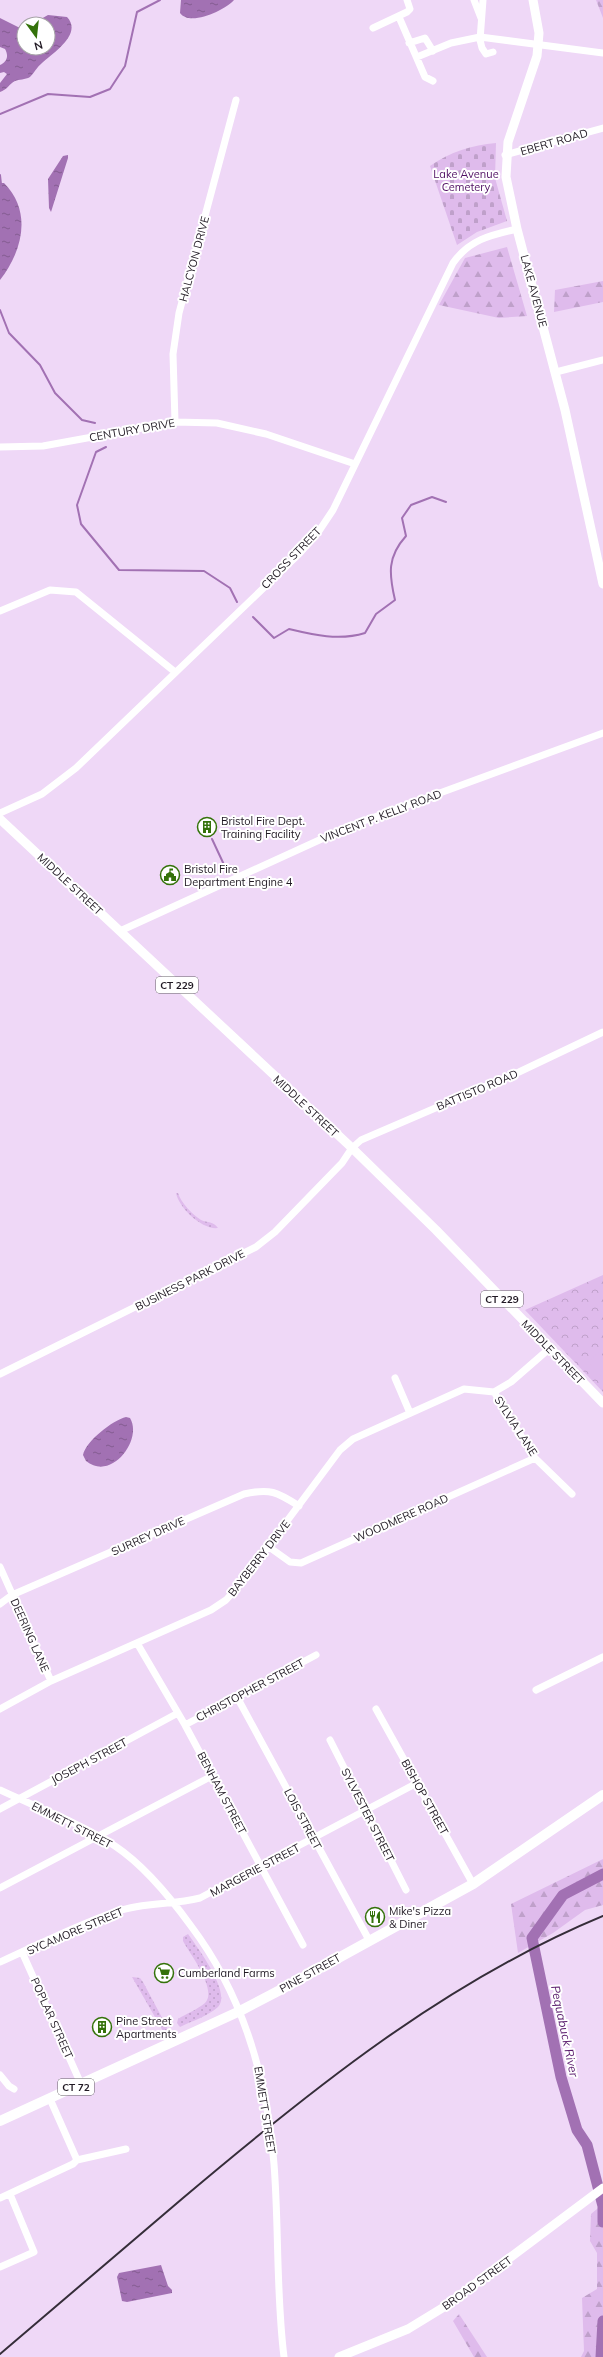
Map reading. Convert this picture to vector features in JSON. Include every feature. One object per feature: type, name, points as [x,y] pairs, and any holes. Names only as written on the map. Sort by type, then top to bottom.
[{"type":"highway","name":"PINE STREET","points":[[0,2121],[240,2011],[473,1884],[603,1795]]},
{"type":"main road","name":"LAKE AVENUE","points":[[533,0],[538,24],[538,43],[532,74],[511,131],[505,155],[507,186],[517,229],[556,372],[603,584]]},
{"type":"main road","name":"MIDDLE STREET","points":[[0,819],[352,1148],[436,1230],[603,1403]]},
{"type":"main road","name":"BROAD STREET","points":[[339,2357],[408,2329],[444,2307],[603,2188]]},
{"type":"street","points":[[373,28],[410,11],[407,0]]},
{"type":"street","points":[[474,0],[481,18]]},
{"type":"street","points":[[483,0],[480,37],[484,53],[487,54],[493,52]]},
{"type":"street","points":[[399,17],[425,77],[432,80]]},
{"type":"street","points":[[417,57],[451,43],[480,37],[538,43],[603,53]]},
{"type":"street","points":[[409,43],[425,38],[429,41],[433,51]]},
{"type":"street","name":"HALCYON DRIVE","points":[[175,422],[173,354],[179,313],[236,100]]},
{"type":"street","name":"EBERT ROAD","points":[[505,155],[603,128]]},
{"type":"street","name":"CROSS STREET","points":[[0,812],[42,794],[76,768],[300,553],[319,531],[333,510],[453,263],[459,254],[476,241],[517,229]]},
{"type":"street","points":[[556,372],[603,360]]},
{"type":"street","name":"CENTURY DRIVE","points":[[0,447],[43,446],[175,422],[218,423],[266,434],[355,464]]},
{"type":"street","points":[[0,611],[50,590],[76,592],[175,672]]},
{"type":"street","name":"VINCENT P. KELLY ROAD","points":[[120,931],[350,826],[603,733]]},
{"type":"street","name":"BATTISTO ROAD","points":[[352,1148],[361,1140],[519,1072],[603,1032]]},
{"type":"street","name":"BUSINESS PARK DRIVE","points":[[0,1374],[256,1247],[275,1232],[342,1163],[352,1148]]},
{"type":"street","points":[[494,1392],[511,1382],[550,1348]]},
{"type":"street","points":[[395,1378],[410,1413]]},
{"type":"street","name":"BAYBERRY DRIVE","points":[[0,1709],[51,1681],[211,1610],[226,1600],[269,1547],[340,1450],[353,1438],[464,1389],[494,1392]]},
{"type":"street","name":"SYLVIA LANE","points":[[494,1392],[535,1458],[572,1494]]},
{"type":"street","name":"WOODMERE ROAD","points":[[269,1547],[290,1562],[301,1563],[535,1458]]},
{"type":"street","name":"SURREY DRIVE","points":[[0,1604],[12,1595],[244,1494],[258,1490],[272,1490],[299,1506]]},
{"type":"street","name":"DEERING LANE","points":[[0,1567],[51,1681]]},
{"type":"street","name":"BENHAM STREET","points":[[137,1643],[185,1725],[303,1944]]},
{"type":"street","name":"CHRISTOPHER STREET","points":[[185,1725],[316,1655]]},
{"type":"street","points":[[536,1690],[603,1657]]},
{"type":"street","name":"LOIS STREET","points":[[237,1697],[370,1940]]},
{"type":"street","name":"BISHOP STREET","points":[[376,1709],[473,1884]]},
{"type":"street","name":"JOSEPH STREET","points":[[0,1809],[178,1713]]},
{"type":"street","name":"SYLVESTER STREET","points":[[330,1740],[406,1890]]},
{"type":"street","points":[[0,1888],[212,1776]]},
{"type":"street","name":"MARGERIE STREET","points":[[175,1904],[200,1898],[262,1867],[417,1783]]},
{"type":"street","name":"EMMETT STREET","points":[[0,1790],[98,1836],[128,1856],[175,1904],[221,1969],[240,2011],[260,2069],[269,2117],[274,2164],[284,2357]]},
{"type":"street","name":"SYCAMORE STREET","points":[[0,1962],[118,1911],[142,1905],[175,1904]]},
{"type":"street","name":"POPLAR STREET","points":[[22,1952],[81,2084]]},
{"type":"street","points":[[0,2075],[9,2086],[14,2089]]},
{"type":"street","points":[[50,2099],[77,2160]]},
{"type":"street","points":[[0,2198],[73,2164],[77,2160],[126,2149]]},
{"type":"street","points":[[0,2267],[34,2252],[10,2194]]},
{"type":"green space","points":[[596,0],[603,0],[603,18]]},
{"type":"green space","name":"Lake Avenue Cemetery","points":[[496,143],[495,178],[507,221],[477,232],[457,245],[430,166],[453,153],[478,145]]},
{"type":"green space","points":[[507,247],[527,316],[499,318],[439,305],[465,258]]},
{"type":"green space","points":[[603,281],[603,302],[554,312],[555,290]]},
{"type":"green space","points":[[176,1193],[178,1193],[184,1204],[194,1215],[201,1220],[214,1224],[218,1228],[212,1228],[198,1222],[192,1217],[178,1199]]},
{"type":"green space","points":[[603,1275],[603,1392],[525,1310]]},
{"type":"green space","points":[[599,1352],[603,1356],[603,1378],[588,1362]]},
{"type":"green space","points":[[603,1859],[603,1905],[585,1910],[553,1933],[518,1953],[511,1904]]},
{"type":"green space","points":[[188,1934],[212,1970],[217,1981],[221,2000],[218,2007],[205,2016],[180,2027],[177,2023],[178,2019],[205,2003],[208,1997],[206,1981],[202,1972],[183,1941],[183,1937]]},
{"type":"green space","points":[[132,1977],[140,1978],[143,1982],[167,2027],[166,2033],[163,2035],[163,2031]]},
{"type":"green space","points":[[603,2204],[603,2357],[581,2357],[584,2351],[582,2298],[597,2289],[597,2253],[590,2241],[591,2214]]},
{"type":"green space","points":[[459,2314],[487,2357],[474,2357],[453,2321]]},
{"type":"water","points":[[181,0],[234,0],[230,4],[207,16],[191,18],[185,17],[180,13]]},
{"type":"water","points":[[48,15],[67,17],[71,23],[69,36],[65,43],[56,52],[56,16],[46,16]]},
{"type":"water","points":[[0,18],[16,26],[16,56],[51,56],[40,65],[30,77],[15,81],[0,92],[0,83],[7,74],[4,72],[0,73],[0,65],[4,62],[7,56],[5,49],[0,47]]},
{"type":"water","points":[[68,155],[51,212],[49,208],[48,179],[63,156]]},
{"type":"water","points":[[0,183],[4,183],[13,194],[19,206],[21,232],[19,245],[14,257],[0,280]]},
{"type":"water","points":[[126,1417],[130,1418],[133,1427],[129,1446],[123,1455],[115,1462],[106,1466],[96,1466],[86,1461],[83,1455],[85,1449],[94,1438],[114,1422]]},
{"type":"water","points":[[161,2265],[172,2293],[127,2302],[122,2301],[117,2277],[119,2273]]},
{"type":"waterway","points":[[0,114],[48,94],[90,97],[110,89],[125,66],[137,12],[160,0]]},
{"type":"waterway","points":[[0,175],[1,184]]},
{"type":"waterway","points":[[0,310],[9,333],[40,365],[55,393],[82,420],[95,423]]},
{"type":"waterway","points":[[106,447],[96,452],[77,505],[81,524],[119,570],[204,571],[230,588],[237,602]]},
{"type":"waterway","points":[[253,617],[274,638],[289,629],[317,635],[336,637],[346,637],[365,633],[376,614],[395,600],[391,566],[395,551],[406,536],[402,518],[411,505],[432,497],[446,502]]},
{"type":"waterway","points":[[212,839],[226,869]]},
{"type":"waterway","name":"Pequabuck River","points":[[603,1874],[563,1895],[532,1938],[561,2077],[577,2130],[587,2145],[603,2206],[603,2222]]},
{"type":"waterway","name":"Pequabuck River","points":[[601,2357],[603,2321]]},
{"type":"railway","points":[[0,2354],[232,2157],[281,2117],[382,2040],[489,1972],[545,1942],[603,1916]]},
{"type":"place","name":"Bristol Fire Dept. Training Facility","points":[[207,827]]},
{"type":"place","name":"Bristol Fire Department Engine 4","points":[[170,875]]},
{"type":"place","name":"Mike's Pizza & Diner","points":[[375,1917]]},
{"type":"place","name":"Cumberland Farms","points":[[164,1973]]},
{"type":"place","name":"Pine Street Apartments","points":[[102,2027]]}]
